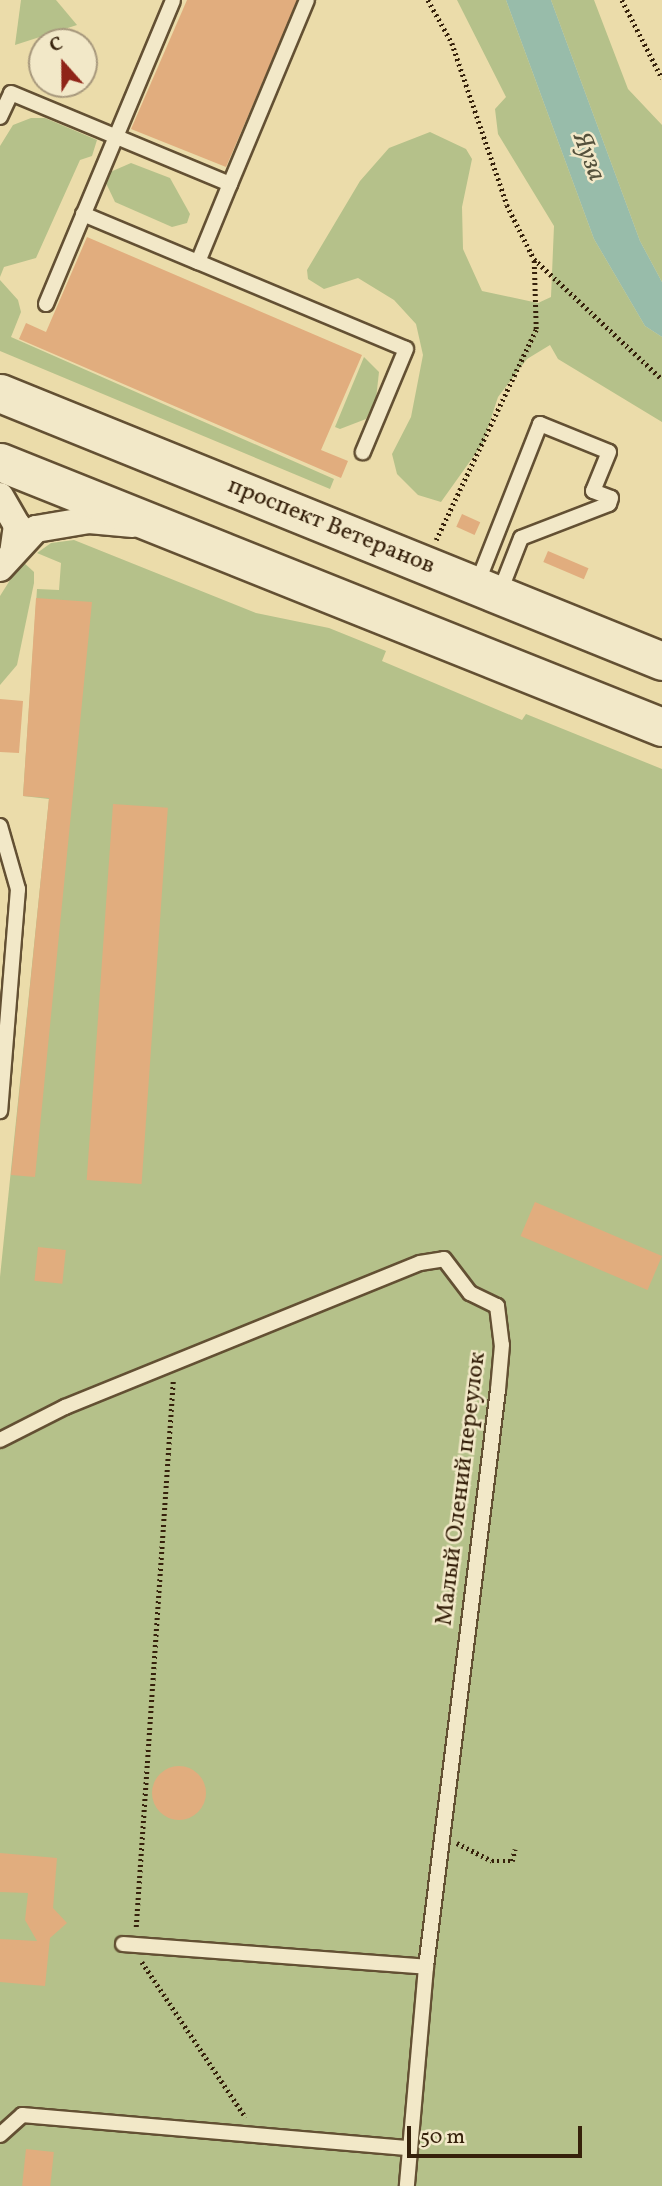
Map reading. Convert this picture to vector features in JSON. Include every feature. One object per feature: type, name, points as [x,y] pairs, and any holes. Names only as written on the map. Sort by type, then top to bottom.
[{"type":"main road","name":"проспект Ветеранов","points":[[0,393],[662,661]]},
{"type":"main road","points":[[0,462],[662,727]]},
{"type":"street","points":[[0,496],[17,525],[7,560]]},
{"type":"street","points":[[7,560],[36,529],[64,521],[163,527]]},
{"type":"lane","points":[[46,304],[173,0]]},
{"type":"lane","points":[[198,262],[307,0]]},
{"type":"lane","points":[[0,117],[11,93],[230,184]]},
{"type":"lane","points":[[83,215],[406,349],[363,452]]},
{"type":"lane","points":[[540,424],[609,452],[593,491],[611,498],[609,504],[521,538],[488,590],[540,424]]},
{"type":"lane","points":[[0,826],[18,889],[7,934],[0,1111]]},
{"type":"lane","name":"Малый Олений переулок","points":[[0,1440],[174,1363],[420,1263],[444,1259],[470,1293],[497,1306],[502,1345],[498,1391],[426,1966],[407,2186]]},
{"type":"lane","points":[[129,1945],[426,1966]]},
{"type":"lane","points":[[0,2135],[22,2115],[410,2148]]},
{"type":"path","points":[[428,0],[452,43],[507,205],[534,259],[662,379]]},
{"type":"path","points":[[622,0],[662,78]]},
{"type":"path","points":[[434,544],[536,330],[534,259]]},
{"type":"path","points":[[174,1363],[129,1945],[149,1979],[258,2134]]},
{"type":"path","points":[[462,1843],[492,1861],[512,1861],[514,1849]]},
{"type":"green space","points":[[21,0],[56,0],[77,25],[68,28],[28,28],[28,41],[15,45]]},
{"type":"green space","points":[[457,0],[506,0],[594,239],[645,326],[662,337],[662,422],[558,359],[550,345],[527,359],[498,397],[483,443],[441,502],[418,495],[397,474],[392,454],[411,417],[423,355],[416,324],[394,300],[358,278],[324,289],[308,279],[307,270],[360,181],[389,148],[430,132],[466,149],[472,159],[462,207],[463,249],[482,291],[538,303],[551,297],[554,226],[498,134],[495,109],[506,97]]},
{"type":"green space","points":[[551,0],[594,0],[628,89],[662,125],[662,282],[640,241]]},
{"type":"green space","points":[[31,118],[45,118],[97,140],[92,156],[80,160],[36,258],[4,267],[0,277],[0,146],[13,125]]},
{"type":"green space","points":[[131,163],[170,178],[190,214],[187,223],[172,227],[115,202],[105,181],[108,173]]},
{"type":"green space","points":[[0,280],[18,300],[21,312],[11,337],[334,479],[330,489],[0,351]]},
{"type":"green space","points":[[364,357],[379,372],[376,399],[366,419],[340,429],[335,427]]},
{"type":"green space","points":[[74,540],[256,613],[329,628],[386,651],[382,661],[522,720],[526,714],[662,769],[662,2186],[0,2186],[0,1277],[49,799],[23,796],[37,589],[59,590],[61,563],[37,553],[51,543]]},
{"type":"green space","points":[[22,561],[34,572],[34,583],[17,665],[0,685],[0,596]]},
{"type":"water","name":"Яуза","points":[[506,0],[551,0],[640,241],[662,282],[662,337],[645,326],[594,239]]},
{"type":"building","points":[[187,0],[298,0],[226,167],[131,129]]},
{"type":"building","points":[[87,237],[362,355],[321,450],[348,461],[341,478],[19,339],[26,323],[46,332]]},
{"type":"building","points":[[462,514],[480,522],[475,535],[456,527]]},
{"type":"building","points":[[548,551],[589,568],[584,579],[543,562]]},
{"type":"building","points":[[36,598],[92,602],[35,1177],[11,1175],[49,798],[23,796]]},
{"type":"building","points":[[0,699],[23,701],[19,753],[0,752]]},
{"type":"building","points":[[113,804],[168,808],[142,1184],[87,1180]]},
{"type":"building","points":[[535,1202],[662,1256],[648,1290],[521,1236]]},
{"type":"building","points":[[38,1247],[66,1250],[62,1284],[34,1281]]},
{"type":"building","points":[[179,1766],[198,1774],[206,1793],[198,1812],[179,1820],[160,1812],[152,1793],[160,1774]]},
{"type":"building","points":[[0,1853],[57,1858],[53,1908],[67,1923],[50,1938],[45,1986],[0,1982],[0,1939],[37,1941],[25,1920],[28,1893],[0,1892]]},
{"type":"building","points":[[26,2149],[54,2152],[50,2186],[22,2186]]}]
